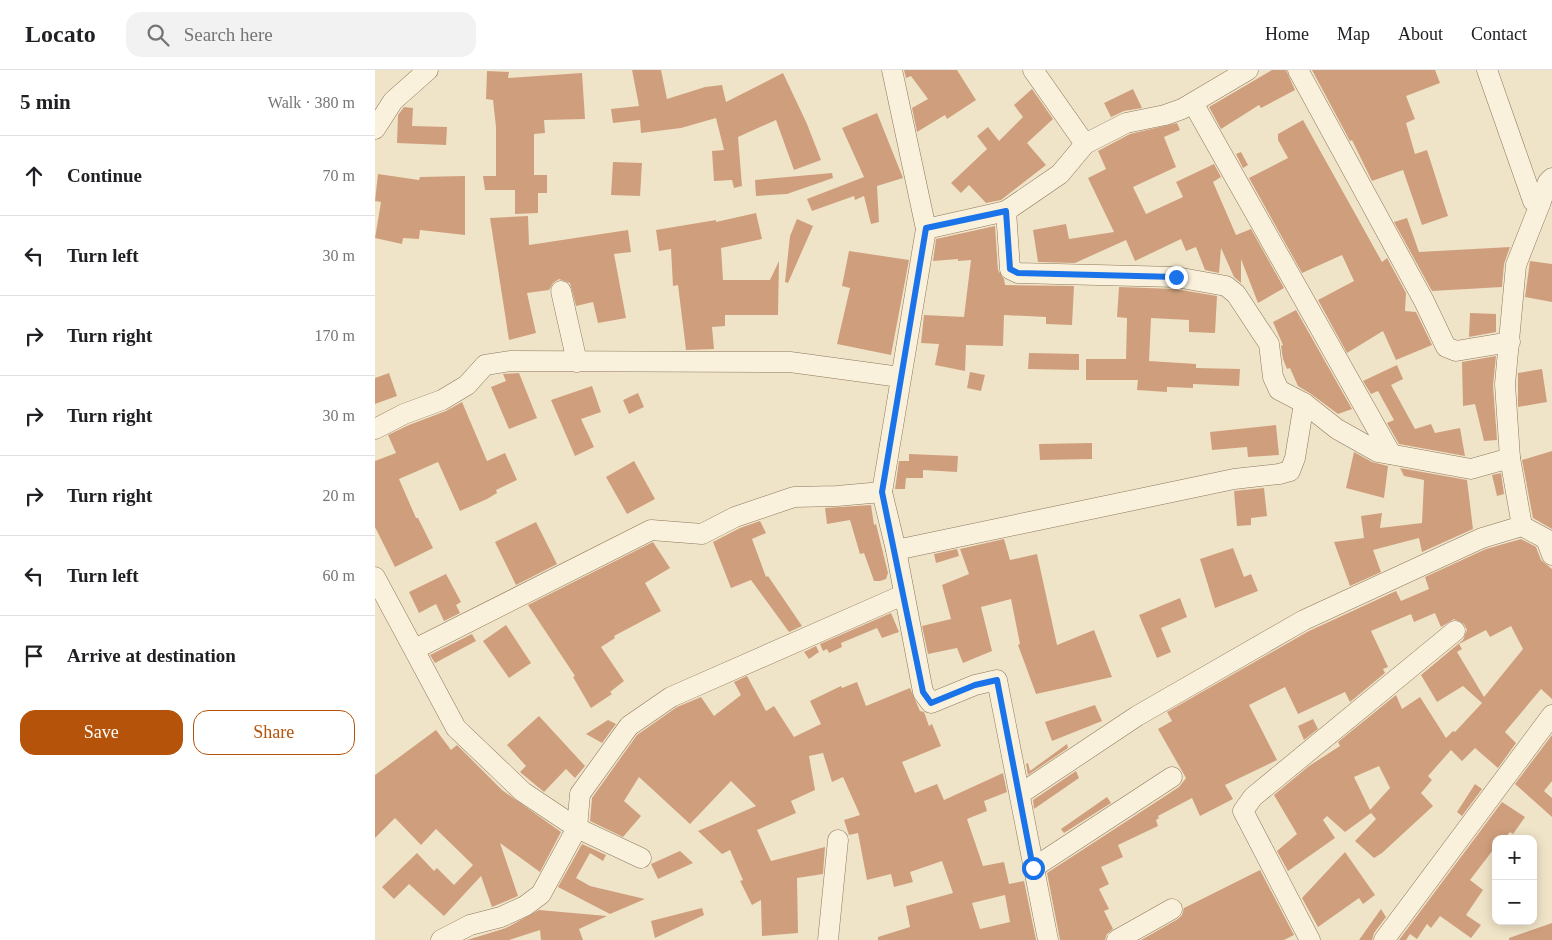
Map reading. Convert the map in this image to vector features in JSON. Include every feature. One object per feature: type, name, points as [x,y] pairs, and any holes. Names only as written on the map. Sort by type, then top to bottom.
[{"type":"street","points":[[375,129],[393,101],[428,70]]},
{"type":"street","points":[[892,70],[926,228],[882,492],[896,550],[903,595],[923,692],[931,703],[975,685],[997,680],[1048,940]]},
{"type":"street","points":[[1033,70],[1085,144]]},
{"type":"street","points":[[926,228],[1006,211],[1059,174],[1085,144],[1126,123],[1165,115],[1193,102],[1248,70]]},
{"type":"street","points":[[1298,70],[1424,301],[1446,347],[1456,351],[1510,342]]},
{"type":"street","points":[[1487,70],[1533,201],[1540,204]]},
{"type":"street","points":[[1193,102],[1391,454]]},
{"type":"street","points":[[1522,526],[1510,458],[1505,384],[1516,265],[1548,182],[1552,178]]},
{"type":"street","points":[[1006,211],[1010,269],[1018,273],[1176,277],[1227,286],[1236,294],[1269,344],[1273,376],[1279,390],[1304,403],[1337,429],[1378,452],[1471,469],[1510,458]]},
{"type":"street","points":[[561,291],[577,362]]},
{"type":"street","points":[[375,429],[404,414],[442,400],[467,385],[485,365],[511,361],[790,362],[900,377]]},
{"type":"street","points":[[896,550],[1234,478],[1279,474],[1290,471],[1295,458],[1304,403]]},
{"type":"street","points":[[415,649],[651,530],[702,534],[735,517],[794,497],[882,492]]},
{"type":"street","points":[[1020,794],[1137,716],[1303,620],[1482,538],[1522,526],[1546,540],[1552,555]]},
{"type":"street","points":[[375,577],[456,728],[523,792],[577,828],[641,858]]},
{"type":"street","points":[[441,940],[470,925],[501,917],[525,906],[541,894],[577,828],[580,794],[629,726],[671,697],[903,595]]},
{"type":"street","points":[[1310,940],[1243,811],[1253,797],[1455,631]]},
{"type":"street","points":[[1384,940],[1552,715]]},
{"type":"street","points":[[1033,868],[1172,777]]},
{"type":"street","points":[[828,940],[838,840]]},
{"type":"street","points":[[1117,940],[1172,909]]},
{"type":"building","points":[[632,70],[661,70],[667,99],[705,87],[722,85],[726,102],[783,73],[807,124],[821,160],[794,170],[776,120],[738,137],[742,186],[734,188],[732,180],[714,181],[712,151],[724,150],[716,118],[681,128],[641,133],[640,120],[613,123],[611,109],[639,106]]},
{"type":"building","points":[[904,70],[957,70],[976,100],[947,119],[945,115],[917,132],[912,108],[928,99],[911,76],[906,78]]},
{"type":"building","points":[[1272,70],[1286,70],[1295,90],[1261,108],[1259,105],[1221,129],[1209,107]]},
{"type":"building","points":[[1312,70],[1435,70],[1440,83],[1406,96],[1415,119],[1406,123],[1415,154],[1427,150],[1448,216],[1422,225],[1403,170],[1372,181],[1352,140],[1350,141]]},
{"type":"building","points":[[487,71],[509,72],[508,78],[582,73],[585,119],[544,120],[545,133],[534,134],[534,175],[547,175],[547,193],[538,193],[538,213],[515,214],[515,190],[485,190],[483,176],[496,176],[496,127],[493,100],[486,99]]},
{"type":"building","points":[[1032,89],[1053,119],[1027,143],[1046,165],[1001,200],[986,203],[969,185],[961,193],[951,183],[987,149],[977,136],[988,127],[999,141],[1023,117],[1014,105]]},
{"type":"building","points":[[1133,89],[1142,108],[1124,111],[1111,117],[1104,103]]},
{"type":"building","points":[[404,107],[413,108],[412,126],[447,127],[446,145],[397,143],[398,115]]},
{"type":"building","points":[[877,113],[903,178],[877,186],[879,222],[871,224],[864,196],[855,200],[854,196],[812,211],[807,199],[864,177],[842,128]]},
{"type":"building","points":[[1303,120],[1382,262],[1387,258],[1406,293],[1405,311],[1416,312],[1432,345],[1396,360],[1383,331],[1347,353],[1318,300],[1354,281],[1342,255],[1302,273],[1249,178],[1288,158],[1278,140],[1278,134]]},
{"type":"building","points":[[1177,123],[1180,130],[1164,137],[1176,167],[1133,187],[1146,214],[1183,197],[1176,182],[1214,164],[1221,177],[1213,182],[1236,235],[1251,229],[1284,288],[1258,303],[1241,259],[1241,283],[1234,277],[1221,248],[1219,273],[1205,270],[1196,247],[1186,251],[1181,239],[1135,261],[1126,240],[1075,263],[1038,262],[1033,230],[1066,224],[1069,239],[1114,232],[1088,178],[1106,169],[1098,151],[1130,134]]},
{"type":"building","points":[[1241,152],[1248,165],[1243,168],[1236,154]]},
{"type":"building","points":[[613,162],[642,163],[640,196],[611,195]]},
{"type":"building","points":[[832,173],[833,178],[787,194],[756,196],[755,180]]},
{"type":"building","points":[[378,174],[419,180],[420,177],[465,176],[465,235],[420,230],[419,239],[403,238],[402,244],[375,238],[381,202],[375,201]]},
{"type":"building","points":[[756,213],[762,239],[721,248],[723,280],[770,280],[779,261],[778,315],[725,315],[725,326],[712,327],[714,349],[686,350],[678,285],[673,286],[671,249],[659,251],[656,230],[716,220],[716,222]]},
{"type":"building","points":[[528,216],[529,245],[628,230],[631,252],[614,254],[626,318],[598,323],[593,302],[576,306],[570,283],[559,279],[553,283],[549,290],[527,293],[536,333],[509,340],[490,218]]},
{"type":"building","points":[[1407,218],[1419,252],[1510,247],[1504,264],[1502,287],[1432,291],[1394,222]]},
{"type":"building","points":[[797,219],[813,226],[788,283],[785,282],[790,236]]},
{"type":"building","points":[[995,226],[998,270],[1004,279],[1005,285],[1074,286],[1072,325],[1046,324],[1046,317],[1004,315],[1003,346],[966,345],[965,371],[935,365],[939,344],[921,343],[924,315],[964,317],[971,260],[933,261],[936,239]]},
{"type":"building","points":[[849,251],[909,260],[891,355],[837,344],[850,288],[842,286]]},
{"type":"building","points":[[1530,261],[1552,264],[1552,302],[1525,297]]},
{"type":"building","points":[[1119,287],[1175,289],[1217,296],[1215,333],[1189,332],[1189,320],[1151,318],[1149,361],[1196,364],[1196,368],[1240,369],[1239,386],[1193,384],[1193,388],[1167,387],[1167,392],[1137,390],[1138,380],[1086,380],[1086,359],[1126,359],[1127,318],[1117,317]]},
{"type":"building","points":[[1296,310],[1352,409],[1338,414],[1298,386],[1290,368],[1287,369],[1283,359],[1281,346],[1283,345],[1273,322]]},
{"type":"building","points":[[1470,313],[1496,314],[1496,332],[1469,337]]},
{"type":"building","points":[[1029,353],[1079,354],[1079,370],[1028,369]]},
{"type":"building","points":[[1496,356],[1493,385],[1497,440],[1484,441],[1475,404],[1463,406],[1462,362]]},
{"type":"building","points":[[1397,365],[1403,379],[1391,385],[1415,429],[1431,424],[1435,433],[1460,428],[1465,456],[1399,444],[1387,423],[1394,420],[1378,391],[1371,394],[1363,381]]},
{"type":"building","points":[[1542,369],[1547,402],[1518,407],[1518,373]]},
{"type":"building","points":[[970,372],[985,375],[981,391],[967,388]]},
{"type":"building","points":[[389,373],[397,396],[375,404],[375,378]]},
{"type":"building","points":[[519,373],[537,418],[509,429],[491,387],[506,381],[503,374]]},
{"type":"building","points":[[592,386],[601,412],[581,419],[594,447],[575,456],[551,400]]},
{"type":"building","points":[[638,393],[644,407],[629,414],[623,400]]},
{"type":"building","points":[[462,402],[487,461],[505,453],[517,480],[496,490],[497,493],[487,499],[460,511],[438,462],[399,479],[416,518],[418,518],[433,548],[395,567],[375,527],[375,461],[396,453],[388,435],[446,411]]},
{"type":"building","points":[[1276,425],[1279,455],[1248,457],[1247,447],[1212,450],[1210,432]]},
{"type":"building","points":[[1092,443],[1092,459],[1040,460],[1039,444]]},
{"type":"building","points":[[1552,451],[1552,529],[1533,518],[1522,460]]},
{"type":"building","points":[[1354,452],[1372,462],[1388,466],[1384,498],[1346,488]]},
{"type":"building","points":[[909,454],[958,456],[957,472],[923,470],[923,478],[906,478],[905,489],[895,489],[899,461],[909,461]]},
{"type":"building","points":[[634,461],[655,499],[627,514],[606,477]]},
{"type":"building","points":[[1400,468],[1467,480],[1473,529],[1422,552],[1419,538],[1373,550],[1381,572],[1350,586],[1334,542],[1364,538],[1361,516],[1382,513],[1380,528],[1422,523],[1424,480],[1404,476]]},
{"type":"building","points":[[1501,473],[1504,494],[1497,496],[1492,475]]},
{"type":"building","points":[[1264,488],[1267,516],[1251,518],[1251,525],[1237,526],[1234,491]]},
{"type":"building","points":[[871,505],[874,525],[876,524],[888,573],[886,579],[880,581],[874,581],[864,553],[860,554],[850,520],[827,524],[825,508]]},
{"type":"building","points":[[760,521],[766,533],[752,539],[766,577],[768,576],[802,626],[789,632],[751,580],[731,588],[713,542],[740,528]]},
{"type":"building","points":[[536,522],[557,564],[516,585],[495,542]]},
{"type":"building","points":[[1004,539],[1010,560],[1037,554],[1057,645],[1094,630],[1112,677],[1036,694],[1018,645],[1020,644],[1011,599],[981,607],[992,651],[963,663],[957,648],[928,654],[922,626],[951,619],[942,585],[969,574],[960,549]]},
{"type":"building","points":[[1521,539],[1536,547],[1541,560],[1552,569],[1552,699],[1541,689],[1505,732],[1516,743],[1498,768],[1475,748],[1462,761],[1451,750],[1428,776],[1432,780],[1421,793],[1433,806],[1382,853],[1374,858],[1355,841],[1376,819],[1371,813],[1345,832],[1327,816],[1323,820],[1335,838],[1288,871],[1277,851],[1297,834],[1274,795],[1309,766],[1340,746],[1338,742],[1396,695],[1402,709],[1420,697],[1446,738],[1453,731],[1455,732],[1482,703],[1463,686],[1437,702],[1421,675],[1463,640],[1467,630],[1464,624],[1454,619],[1441,627],[1435,613],[1414,622],[1411,614],[1371,631],[1388,667],[1383,669],[1385,673],[1350,702],[1345,692],[1298,714],[1285,687],[1249,705],[1277,760],[1225,785],[1233,799],[1200,816],[1192,798],[1158,816],[1159,818],[1156,820],[1158,826],[1118,845],[1123,857],[1101,867],[1109,884],[1099,889],[1109,909],[1104,911],[1113,929],[1107,934],[1105,940],[1060,940],[1047,873],[1179,787],[1186,778],[1158,729],[1172,721],[1167,712],[1309,631],[1396,591],[1401,601],[1429,589],[1425,577],[1486,549]],"holes":[[[1511,626],[1523,649],[1484,697],[1457,652],[1462,649],[1459,644],[1486,630],[1490,637]],[[1379,766],[1390,788],[1370,810],[1354,777]]]},
{"type":"building","points":[[653,542],[670,568],[645,583],[661,611],[614,636],[615,638],[601,647],[624,681],[610,692],[612,694],[591,708],[573,677],[575,676],[528,605]]},
{"type":"building","points":[[1233,548],[1244,577],[1251,574],[1258,591],[1215,608],[1200,559]]},
{"type":"building","points":[[957,549],[959,556],[936,563],[934,554]]},
{"type":"building","points":[[446,574],[461,602],[456,605],[460,613],[444,621],[436,604],[419,613],[409,592]]},
{"type":"building","points":[[1180,598],[1187,617],[1161,628],[1171,652],[1157,658],[1139,615]]},
{"type":"building","points":[[891,613],[899,632],[882,638],[877,628],[841,643],[842,647],[829,653],[827,649],[823,651],[820,644]]},
{"type":"building","points":[[506,625],[531,663],[509,678],[483,641]]},
{"type":"building","points":[[472,634],[476,641],[435,663],[430,655]]},
{"type":"building","points":[[816,646],[819,652],[809,659],[804,652]]},
{"type":"building","points":[[747,676],[766,711],[774,706],[794,737],[821,724],[810,701],[841,686],[842,688],[857,682],[866,706],[910,688],[920,711],[924,712],[929,726],[932,724],[941,746],[902,762],[915,793],[937,784],[944,800],[1003,773],[1007,792],[984,801],[987,811],[967,819],[983,866],[1004,862],[1009,884],[1024,881],[1036,940],[878,940],[878,937],[910,927],[906,906],[953,893],[942,861],[910,872],[913,882],[894,887],[891,874],[867,880],[858,833],[849,835],[844,820],[860,815],[843,777],[832,782],[823,753],[809,756],[815,790],[791,801],[796,813],[757,830],[771,861],[825,847],[823,874],[797,878],[798,933],[762,936],[761,900],[752,905],[740,881],[743,880],[730,850],[722,854],[698,831],[756,806],[731,781],[690,824],[639,777],[624,801],[641,816],[623,837],[590,821],[592,798],[637,735],[677,707],[701,697],[714,716],[741,695],[734,682]],"holes":[[[1005,895],[1010,922],[980,929],[972,903]]]},
{"type":"building","points":[[1095,705],[1102,721],[1052,741],[1045,722]]},
{"type":"building","points":[[539,716],[585,766],[575,778],[566,769],[544,792],[520,772],[526,766],[507,745]]},
{"type":"building","points":[[1313,719],[1318,729],[1304,740],[1298,726]]},
{"type":"building","points":[[608,720],[616,724],[602,743],[586,734]]},
{"type":"building","points":[[436,730],[451,750],[457,745],[502,790],[561,832],[540,872],[500,843],[518,896],[492,907],[481,876],[444,916],[409,884],[394,899],[382,887],[417,853],[434,871],[437,868],[454,885],[473,865],[436,829],[421,845],[395,818],[375,838],[375,775]]},
{"type":"building","points":[[1552,735],[1552,781],[1544,791],[1552,798],[1552,817],[1515,784]]},
{"type":"building","points":[[1067,744],[1068,748],[1028,775],[1026,764],[1028,763],[1030,771]]},
{"type":"building","points":[[1076,771],[1079,778],[1034,809],[1033,800]]},
{"type":"building","points":[[1475,784],[1482,789],[1462,816],[1457,812]]},
{"type":"building","points":[[1107,797],[1111,803],[1064,833],[1061,829]]},
{"type":"building","points":[[1502,802],[1525,817],[1513,834],[1510,832],[1507,835],[1492,835],[1492,851],[1470,880],[1483,890],[1466,915],[1481,925],[1471,938],[1440,916],[1431,928],[1427,924],[1417,939],[1410,934],[1406,940],[1399,940]]},
{"type":"building","points":[[582,844],[606,855],[603,861],[590,853],[576,878],[590,886],[645,899],[610,914],[558,887]]},
{"type":"building","points":[[680,851],[693,863],[658,879],[651,864]]},
{"type":"building","points":[[1345,852],[1375,895],[1363,904],[1359,898],[1318,927],[1302,898]]},
{"type":"building","points":[[1260,870],[1294,935],[1284,940],[1141,940],[1178,919],[1182,915],[1184,908]]},
{"type":"building","points":[[702,908],[704,915],[655,938],[651,921]]},
{"type":"building","points":[[1381,909],[1386,917],[1374,933],[1372,940],[1359,940]]},
{"type":"building","points":[[539,910],[607,916],[579,929],[583,940],[541,940],[540,930],[509,940],[467,940],[506,928]]},
{"type":"building","points":[[1552,923],[1552,940],[1509,940],[1509,938]]},
{"type":"route","points":[[1033,868],[997,680],[975,685],[931,703],[923,692],[903,595],[896,550],[882,492],[926,228],[1006,211],[1010,269],[1018,273],[1037,276],[1104,274],[1176,277]]}]
